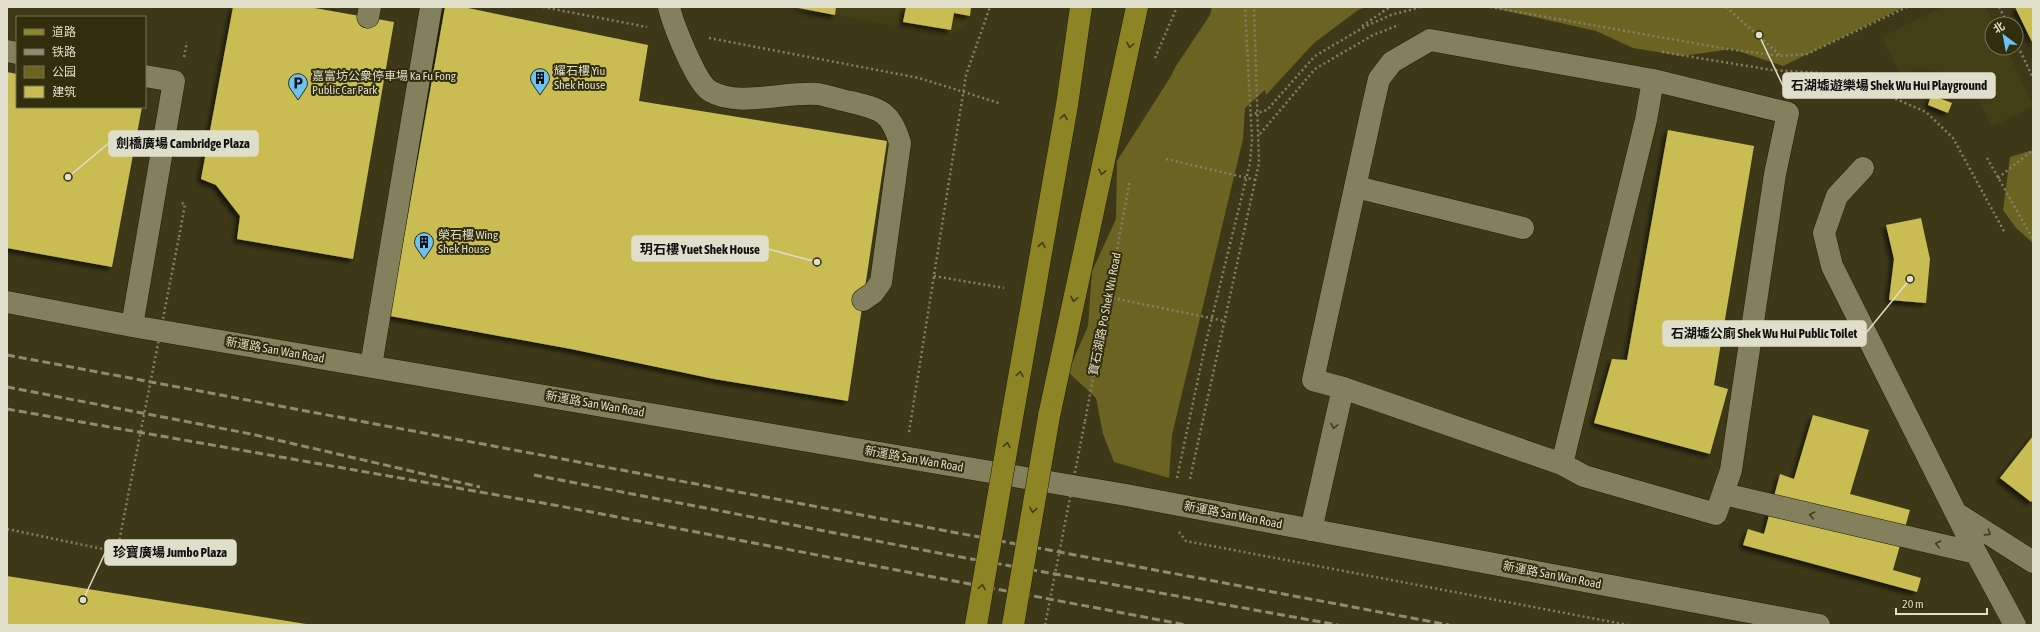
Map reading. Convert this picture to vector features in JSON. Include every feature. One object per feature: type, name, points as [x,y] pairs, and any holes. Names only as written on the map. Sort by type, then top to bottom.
[{"type":"main road","points":[[976,625],[1067,105],[1081,7]]},
{"type":"main road","points":[[1013,625],[1049,416],[1137,7]]},
{"type":"street","points":[[371,366],[431,7]]},
{"type":"street","points":[[669,7],[689,60],[708,90],[725,99],[818,94],[873,107],[887,114],[896,129],[900,143],[881,282],[873,293],[863,300]]},
{"type":"street","points":[[1430,40],[1653,80],[1788,113],[1775,174],[1731,470],[1716,514],[1584,476],[1562,464],[1342,388],[1313,380],[1380,79],[1392,62],[1430,40]]},
{"type":"street","points":[[132,326],[174,81],[146,76]]},
{"type":"street","points":[[1562,464],[1646,120],[1653,80]]},
{"type":"street","points":[[1863,168],[1837,196],[1824,232],[1832,266],[1955,512],[2014,625]]},
{"type":"street","points":[[1356,187],[1523,228]]},
{"type":"street","name":"新運路 San Wan Road","points":[[7,302],[132,326],[1126,495],[1819,625]]},
{"type":"street","points":[[1311,530],[1342,388]]},
{"type":"street","points":[[1724,494],[1976,553]]},
{"type":"street","points":[[1955,512],[2033,562]]},
{"type":"path","points":[[543,7],[919,78],[999,103]]},
{"type":"path","points":[[908,436],[966,75],[990,7]]},
{"type":"path","points":[[1153,64],[1177,7]]},
{"type":"path","points":[[1176,484],[1212,318],[1250,163],[1252,140],[1245,7]]},
{"type":"path","points":[[1188,487],[1256,180],[1259,150],[1259,113],[1254,7]]},
{"type":"path","points":[[1250,115],[1267,110],[1315,56],[1352,34],[1390,7]]},
{"type":"path","points":[[1352,34],[1391,15],[1421,7]]},
{"type":"path","points":[[1490,7],[1727,49],[1781,56],[1807,54],[1907,7]]},
{"type":"path","points":[[1726,7],[1781,56]]},
{"type":"path","points":[[1999,7],[2004,16]]},
{"type":"path","points":[[2023,56],[2033,78]]},
{"type":"path","points":[[1838,74],[1926,112],[1953,138],[2005,233]]},
{"type":"path","points":[[1998,178],[2033,150]]},
{"type":"path","points":[[1987,158],[2033,239]]},
{"type":"path","points":[[1166,159],[1246,176],[1256,180]]},
{"type":"path","name":"寶石湖路 Po Shek Wu Road","points":[[1045,625],[1085,421],[1131,172]]},
{"type":"path","points":[[7,529],[117,552],[179,237]]},
{"type":"path","points":[[934,276],[1004,288]]},
{"type":"path","points":[[1108,297],[1225,321]]},
{"type":"path","points":[[1178,527],[1180,535],[1186,541],[1628,625]]},
{"type":"shaded area","points":[[788,7],[973,7],[968,23],[949,35]]},
{"type":"shaded area","points":[[1943,7],[1986,7],[1991,16],[1984,16],[1984,56],[2010,56],[2033,104],[2033,107],[1992,127],[1967,77],[1918,68],[1901,76],[1881,37]]},
{"type":"green space","points":[[1212,7],[1366,7],[1358,10],[1314,43],[1266,95],[1265,90],[1245,108],[1243,139],[1172,435],[1169,478],[1114,462],[1103,434],[1096,398],[1068,372],[1088,326],[1092,271],[1116,219],[1117,161],[1176,66],[1210,15]]},
{"type":"green space","points":[[1489,7],[1904,7],[1783,66],[1732,49],[1682,56],[1633,48],[1596,31]]},
{"type":"green space","points":[[2033,150],[2033,243],[2016,228],[2003,210],[2010,157]]},
{"type":"building","name":"嘉富坊公衆停車場 Ka Fu Fong Public Car Park","points":[[233,7],[309,7],[394,22],[353,259],[237,239],[240,216],[216,185],[201,179]]},
{"type":"building","points":[[445,7],[463,7],[648,45],[639,101],[887,141],[848,401],[714,379],[571,349],[390,316]]},
{"type":"building","points":[[793,7],[836,7],[835,15]]},
{"type":"building","points":[[906,7],[971,7],[970,16],[954,13],[951,30],[903,22]]},
{"type":"building","points":[[2015,7],[2033,7],[2033,44],[2024,26],[2024,16],[2019,16]]},
{"type":"building","points":[[7,72],[16,74],[16,108],[142,108],[112,267],[7,248]]},
{"type":"building","points":[[1931,95],[1952,103],[1948,113],[1928,105]]},
{"type":"building","points":[[1668,130],[1754,146],[1714,385],[1728,389],[1710,454],[1594,423],[1612,359],[1627,360]]},
{"type":"building","points":[[1921,218],[1930,259],[1926,303],[1889,300],[1894,259],[1886,225]]},
{"type":"building","points":[[1813,415],[1869,430],[1850,494],[1910,510],[1893,570],[1921,578],[1917,592],[1743,545],[1748,529],[1764,534],[1780,474],[1794,479]]},
{"type":"building","points":[[2033,436],[2033,500],[2031,502],[2000,478]]},
{"type":"building","points":[[7,576],[306,624],[306,625],[7,625]]},
{"type":"railway","points":[[7,355],[1449,625]]},
{"type":"railway","points":[[7,387],[251,434],[480,487]]},
{"type":"railway","points":[[7,409],[554,505],[1186,625]]},
{"type":"railway","points":[[534,475],[944,554],[1338,625]]},
{"type":"place","name":"石湖墟遊樂場 Shek Wu Hui Playground","points":[[1759,35]]},
{"type":"place","name":"耀石樓 Yiu Shek House","points":[[540,95]]},
{"type":"place","name":"嘉富坊公衆停車場 Ka Fu Fong Public Car Park","points":[[298,100]]},
{"type":"place","name":"劍橋廣場 Cambridge Plaza","points":[[68,177]]},
{"type":"place","name":"榮石樓 Wing Shek House","points":[[424,259]]},
{"type":"place","name":"玥石樓 Yuet Shek House","points":[[817,262]]},
{"type":"place","name":"石湖墟公廁 Shek Wu Hui Public Toilet","points":[[1910,279]]},
{"type":"place","name":"珍寶廣場 Jumbo Plaza","points":[[83,600]]}]
